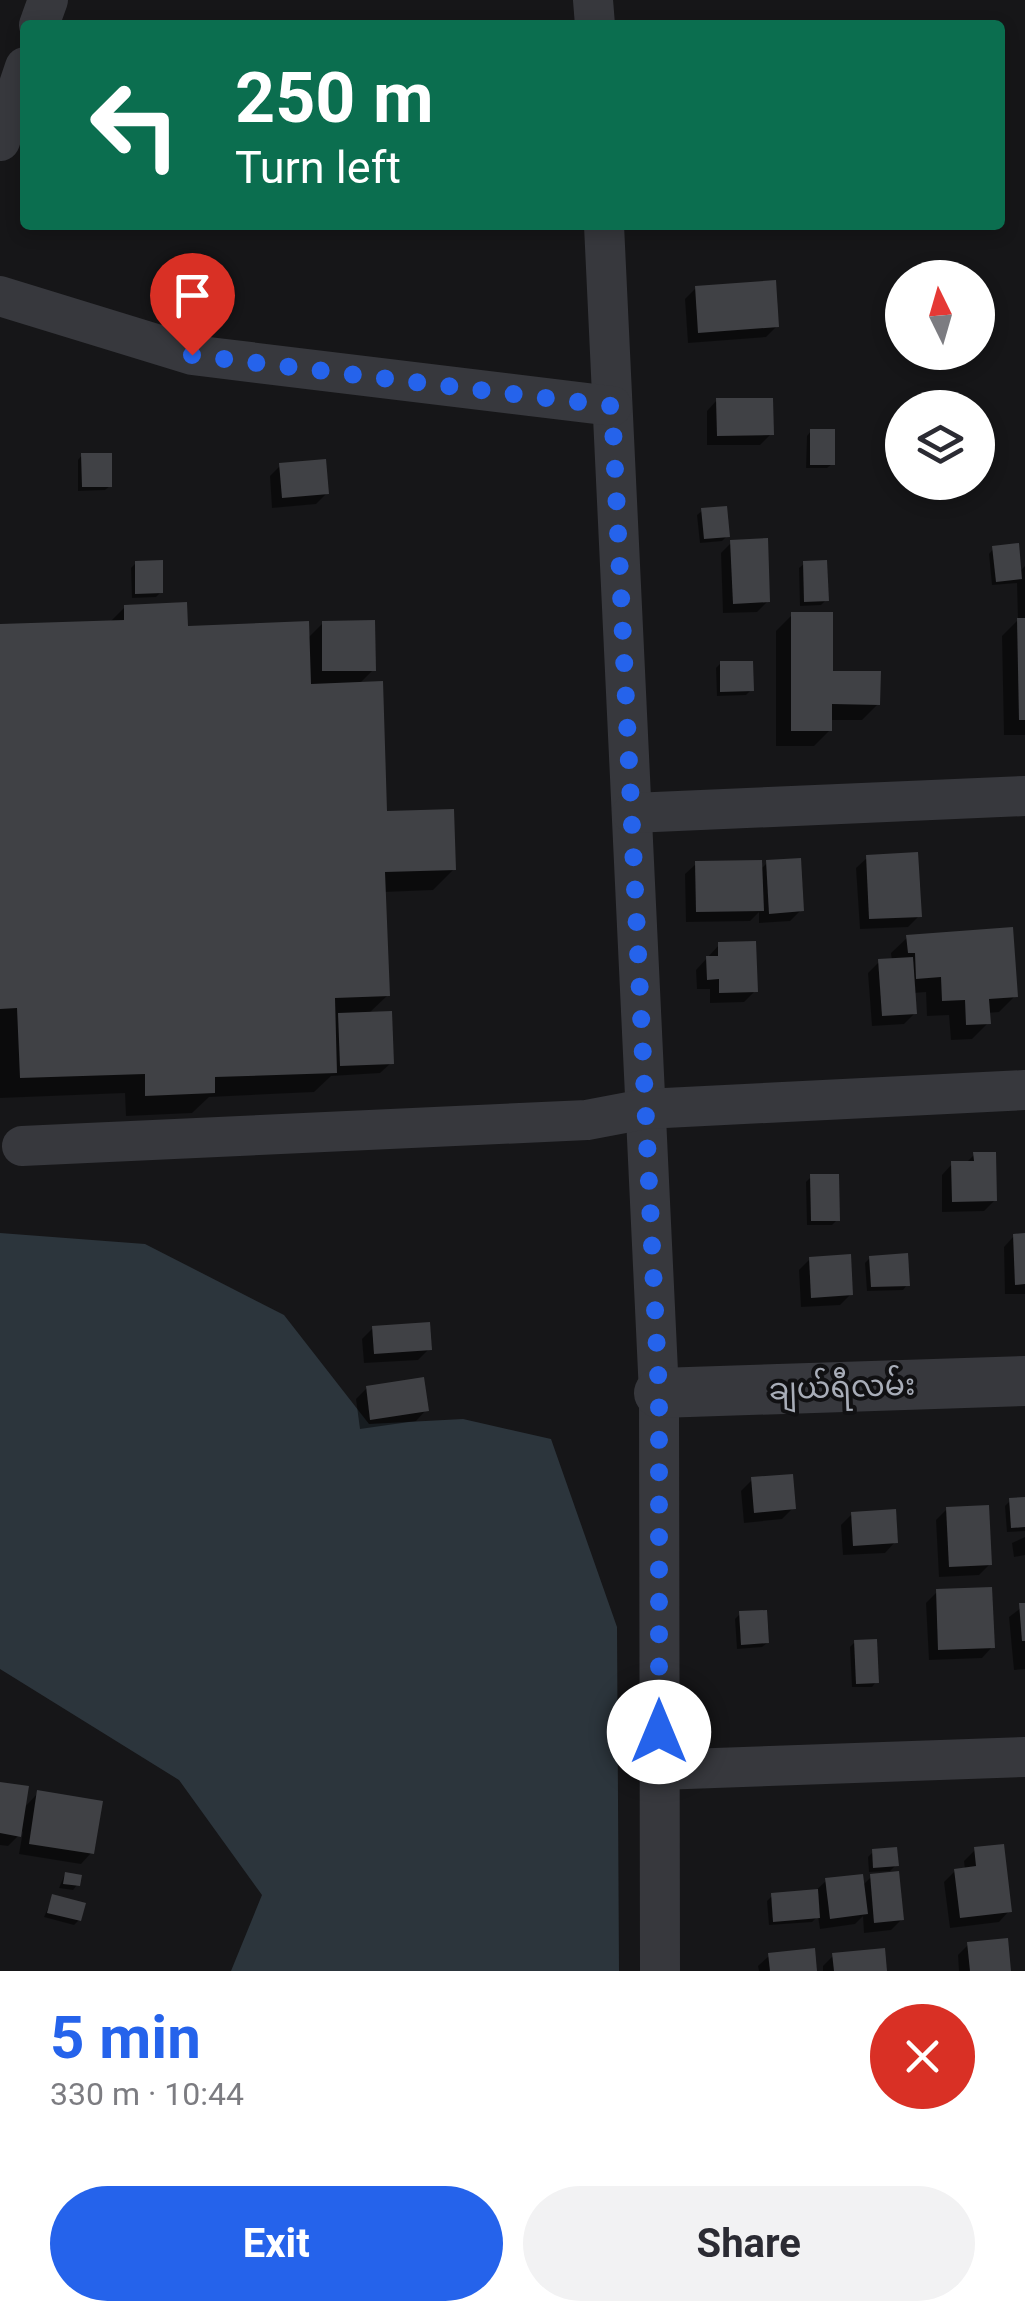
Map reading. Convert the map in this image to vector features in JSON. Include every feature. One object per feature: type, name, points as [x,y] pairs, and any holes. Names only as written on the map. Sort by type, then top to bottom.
[{"type":"street","points":[[0,141],[20,82]]},
{"type":"street","points":[[604,230],[659,1393],[660,1971]]},
{"type":"street","points":[[0,296],[192,355],[612,406]]},
{"type":"street","points":[[632,813],[1025,796]]},
{"type":"street","points":[[22,1146],[587,1120],[646,1109],[1025,1090]]},
{"type":"street","name":"ချယ်ရီလမ်း","points":[[659,1393],[1025,1381]]},
{"type":"street","points":[[659,1770],[1025,1757]]},
{"type":"shaded area","points":[[0,1233],[145,1244],[284,1315],[369,1424],[463,1419],[551,1439],[617,1627],[619,1971],[231,1971],[262,1895],[179,1780],[0,1669]]},
{"type":"building","points":[[776,280],[779,327],[698,333],[695,286]]},
{"type":"building","points":[[716,398],[773,398],[774,435],[717,436]]},
{"type":"building","points":[[810,429],[835,429],[835,465],[810,465]]},
{"type":"building","points":[[81,453],[112,453],[112,487],[82,487]]},
{"type":"building","points":[[326,459],[329,494],[282,498],[279,463]]},
{"type":"building","points":[[727,506],[730,537],[704,539],[701,508]]},
{"type":"building","points":[[768,538],[770,602],[733,604],[730,540]]},
{"type":"building","points":[[1019,543],[1022,579],[996,582],[992,546]]},
{"type":"building","points":[[163,560],[163,593],[135,594],[135,561]]},
{"type":"building","points":[[827,560],[829,601],[804,602],[803,561]]},
{"type":"building","points":[[187,602],[188,626],[309,621],[311,684],[383,681],[387,811],[454,809],[456,870],[385,872],[390,996],[335,998],[337,1073],[215,1077],[215,1093],[145,1096],[145,1074],[20,1078],[17,1008],[0,1009],[0,624],[124,620],[124,605]]},
{"type":"building","points":[[791,612],[833,612],[833,671],[881,671],[880,705],[832,704],[832,731],[791,731]]},
{"type":"building","points":[[1017,618],[1025,618],[1025,720],[1019,720]]},
{"type":"building","points":[[375,620],[376,671],[322,671],[322,621]]},
{"type":"building","points":[[720,661],[753,661],[754,691],[720,692]]},
{"type":"building","points":[[918,852],[922,917],[869,919],[866,855]]},
{"type":"building","points":[[801,858],[804,911],[769,914],[766,860]]},
{"type":"building","points":[[762,860],[764,911],[696,912],[695,861]]},
{"type":"building","points":[[1013,927],[1018,997],[989,999],[991,1024],[966,1025],[965,1000],[942,1001],[941,977],[916,979],[915,953],[908,953],[906,935]]},
{"type":"building","points":[[756,941],[758,992],[719,993],[719,979],[707,980],[706,956],[718,956],[718,942]]},
{"type":"building","points":[[913,957],[917,1014],[882,1016],[878,959]]},
{"type":"building","points":[[392,1011],[394,1064],[340,1066],[338,1013]]},
{"type":"building","points":[[973,1152],[996,1152],[997,1201],[952,1202],[951,1161],[974,1161]]},
{"type":"building","points":[[810,1174],[839,1174],[840,1221],[811,1221]]},
{"type":"building","points":[[1025,1233],[1025,1284],[1015,1285],[1013,1234]]},
{"type":"building","points":[[908,1253],[910,1286],[871,1287],[869,1256]]},
{"type":"building","points":[[851,1254],[853,1295],[811,1298],[809,1257]]},
{"type":"building","points":[[430,1322],[432,1350],[374,1354],[372,1326]]},
{"type":"building","points":[[424,1377],[429,1411],[370,1420],[366,1386]]},
{"type":"building","points":[[793,1474],[796,1509],[754,1513],[751,1477]]},
{"type":"building","points":[[1025,1497],[1025,1527],[1011,1528],[1009,1498]]},
{"type":"building","points":[[989,1505],[992,1565],[949,1567],[946,1507]]},
{"type":"building","points":[[896,1509],[898,1543],[853,1546],[851,1512]]},
{"type":"building","points":[[992,1587],[995,1648],[938,1650],[936,1589]]},
{"type":"building","points":[[1019,1603],[1025,1603],[1025,1641],[1022,1641]]},
{"type":"building","points":[[767,1610],[769,1643],[741,1645],[739,1611]]},
{"type":"building","points":[[877,1639],[879,1683],[856,1684],[854,1640]]},
{"type":"building","points":[[0,1782],[29,1786],[21,1837],[0,1833]]},
{"type":"building","points":[[37,1790],[103,1801],[94,1854],[29,1844]]},
{"type":"building","points":[[1004,1844],[1012,1912],[960,1918],[954,1869],[976,1866],[974,1847]]},
{"type":"building","points":[[897,1847],[899,1866],[873,1868],[872,1849]]},
{"type":"building","points":[[899,1871],[904,1920],[874,1923],[870,1874]]},
{"type":"building","points":[[65,1872],[82,1875],[80,1886],[63,1884]]},
{"type":"building","points":[[863,1874],[868,1914],[830,1919],[825,1878]]},
{"type":"building","points":[[818,1889],[820,1918],[773,1922],[771,1893]]},
{"type":"building","points":[[52,1894],[86,1903],[81,1921],[47,1913]]},
{"type":"building","points":[[1008,1938],[1011,1971],[970,1971],[967,1942]]},
{"type":"building","points":[[815,1948],[817,1971],[770,1971],[768,1953]]},
{"type":"building","points":[[885,1948],[887,1971],[834,1971],[832,1953]]},
{"type":"route","points":[[192,355],[612,406],[659,1393],[659,1732]]}]
